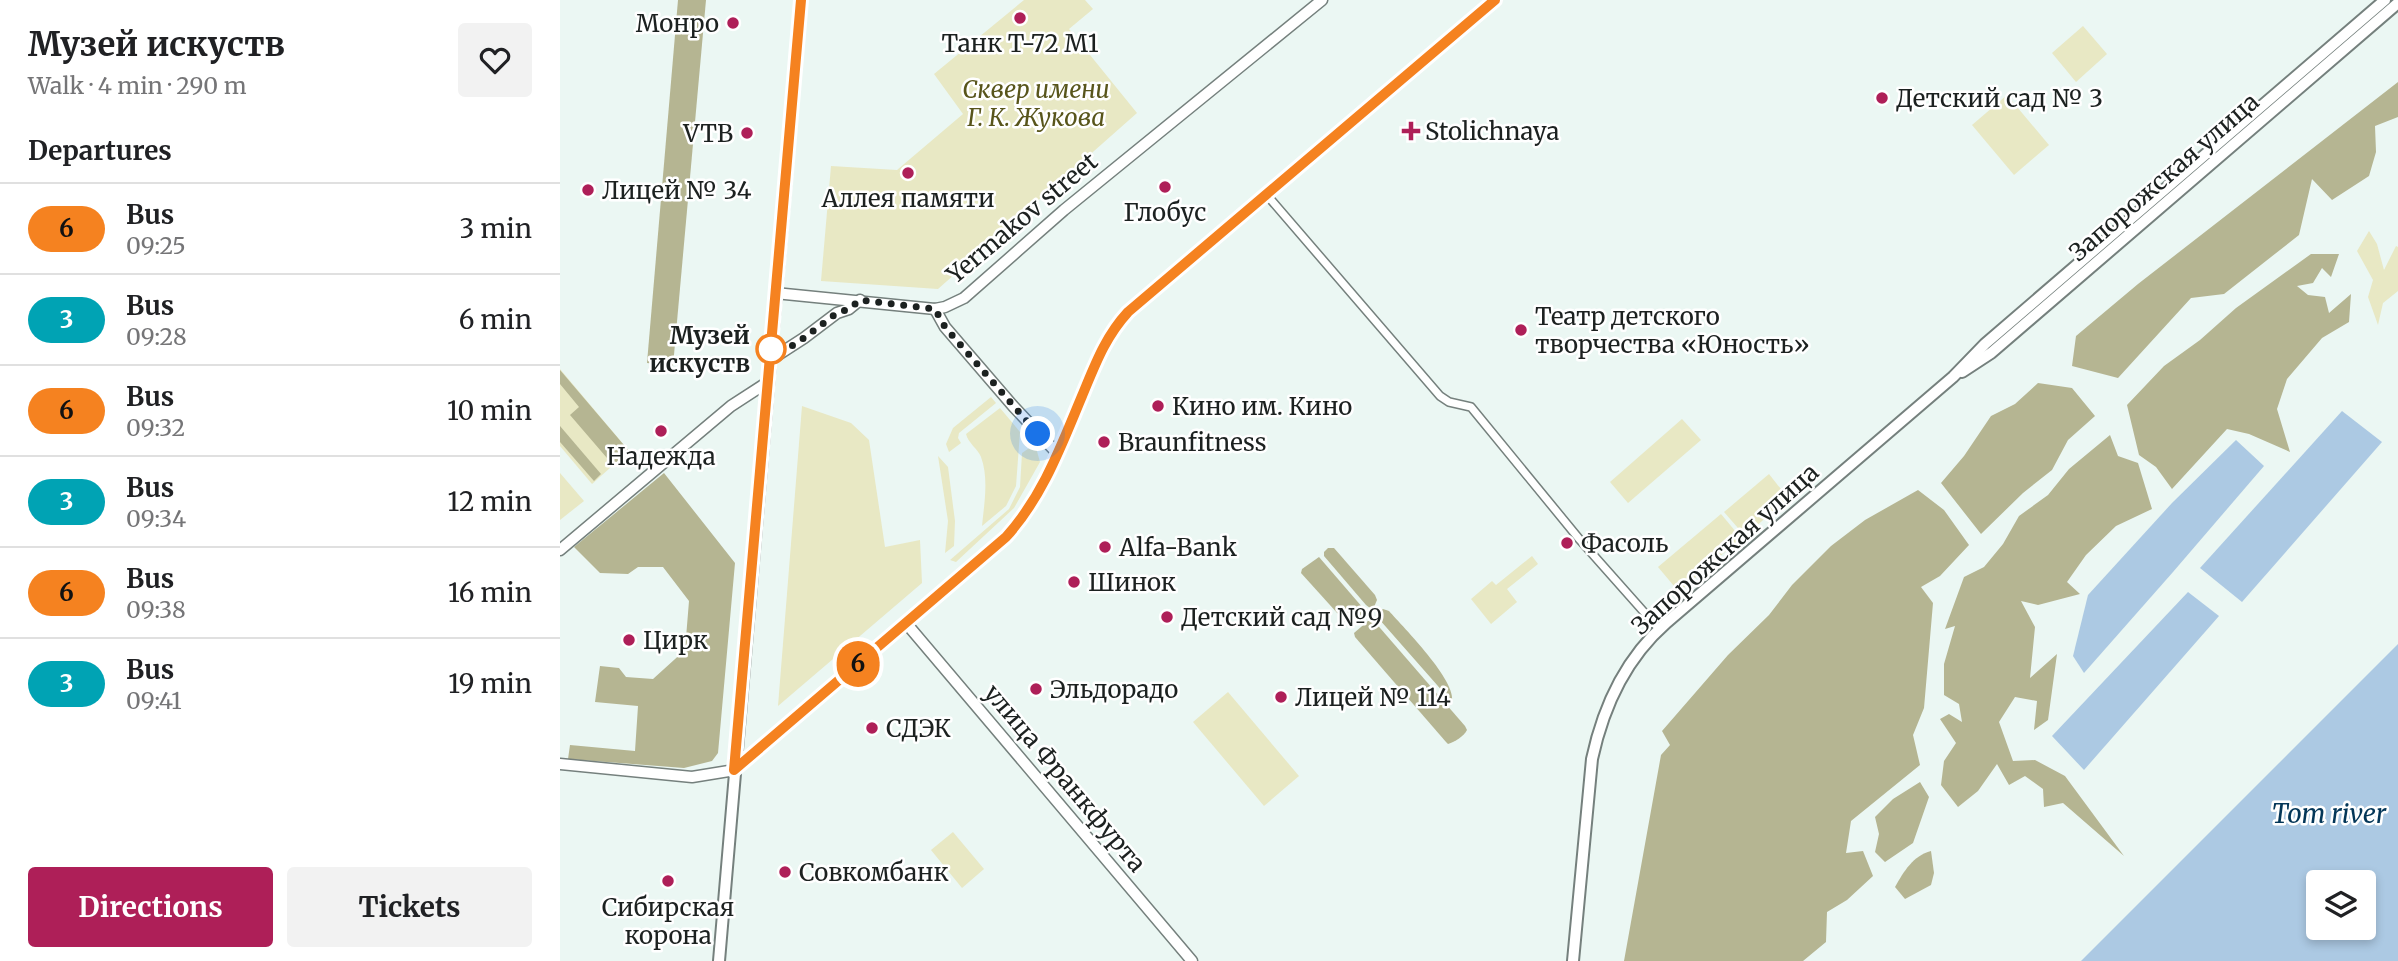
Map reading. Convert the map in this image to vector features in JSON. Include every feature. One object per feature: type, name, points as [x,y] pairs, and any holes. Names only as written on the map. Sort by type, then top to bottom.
[{"type":"main road","points":[[719,961],[801,0]]},
{"type":"main road","name":"Запорожская улица","points":[[1573,961],[1592,759],[1599,728],[1612,696],[1632,662],[1659,629],[1953,377],[1984,344],[2385,0]]},
{"type":"main road","name":"Запорожская улица","points":[[1953,377],[1991,353],[2398,3]]},
{"type":"street","name":"Yermakov street","points":[[775,293],[935,309],[964,298],[1064,210],[1322,0]]},
{"type":"street","points":[[560,764],[692,777],[734,770],[1006,537],[1037,495],[1058,453],[1100,352],[1114,327],[1128,312],[1495,0]]},
{"type":"street","points":[[1266,194],[1440,396],[1449,402],[1471,407],[1580,540],[1659,629]]},
{"type":"street","points":[[770,360],[860,300]]},
{"type":"street","points":[[935,309],[953,336],[1058,453]]},
{"type":"street","points":[[560,551],[730,406],[768,382]]},
{"type":"street","name":"улица Франкфурта","points":[[906,623],[1192,961]]},
{"type":"green space","points":[[678,0],[706,0],[673,366],[647,363]]},
{"type":"green space","name":"Сквер имени Г. К. Жукова","points":[[1024,0],[1085,0],[1093,9],[1069,29],[1137,113],[938,289],[821,281],[831,166],[897,170],[963,114],[934,74]]},
{"type":"green space","points":[[2083,26],[2107,54],[2076,82],[2052,53]]},
{"type":"green space","points":[[2398,82],[2398,117],[2375,126],[2376,152],[2369,176],[2332,200],[2312,179],[2299,235],[2224,294],[2191,298],[2118,378],[2072,366],[2076,336],[2138,284]]},
{"type":"green space","points":[[2007,95],[2049,145],[2014,175],[1972,125]]},
{"type":"green space","points":[[2369,231],[2377,244],[2384,270],[2396,246],[2398,247],[2398,291],[2383,303],[2378,325],[2368,297],[2373,280],[2357,251]]},
{"type":"green space","points":[[2311,254],[2339,254],[2331,277],[2322,268],[2313,283],[2297,286],[2308,295],[2325,297],[2329,313],[2351,294],[2349,322],[2322,338],[2287,379],[2277,409],[2290,452],[2249,434],[2227,429],[2172,489],[2156,467],[2139,455],[2127,405],[2164,366],[2200,340],[2236,308]]},
{"type":"green space","points":[[560,369],[629,451],[592,484],[560,446]]},
{"type":"green space","points":[[560,370],[629,451],[613,465],[570,415],[579,407],[560,384]]},
{"type":"green space","points":[[2038,383],[2072,388],[2095,416],[2068,440],[2052,470],[2023,493],[1981,534],[1941,483],[1964,456],[1991,416],[2015,404]]},
{"type":"green space","points":[[991,397],[996,403],[959,433],[961,443],[949,452],[946,444],[953,428]]},
{"type":"green space","points":[[802,406],[851,423],[869,440],[885,547],[920,540],[922,583],[778,706]]},
{"type":"green space","points":[[1000,408],[1020,432],[1016,486],[1006,506],[982,526],[985,474],[980,454],[966,434]]},
{"type":"green space","points":[[1682,419],[1701,440],[1628,503],[1610,482]]},
{"type":"green space","points":[[560,426],[601,474],[594,481],[560,442]]},
{"type":"green space","points":[[2110,435],[2118,456],[2138,463],[2152,509],[2116,526],[2086,555],[2067,582],[2080,594],[2038,605],[2021,601],[2035,627],[2030,678],[2057,654],[2048,720],[2034,730],[2037,701],[2015,697],[1999,722],[2013,761],[2035,760],[2065,776],[2124,856],[2063,803],[2044,807],[2043,789],[2025,776],[2009,785],[1997,764],[1978,791],[1958,807],[1941,785],[1944,761],[1956,743],[1940,719],[1949,714],[1962,722],[1959,704],[1944,695],[1944,664],[1955,626],[1945,629],[1964,577],[1984,567],[2003,544],[2019,516],[2048,495],[2069,469]]},
{"type":"green space","points":[[1035,444],[1040,462],[1014,508],[956,562],[950,560],[1009,509],[1020,487],[1022,453]]},
{"type":"green space","points":[[938,456],[948,467],[955,521],[954,546],[945,553],[948,521]]},
{"type":"green space","points":[[560,473],[584,501],[560,520]]},
{"type":"green space","points":[[664,473],[735,563],[718,753],[712,761],[684,768],[568,759],[570,745],[635,751],[638,706],[595,702],[600,666],[619,668],[626,677],[653,679],[685,650],[689,601],[663,567],[638,567],[628,574],[600,573],[574,547]]},
{"type":"green space","points":[[1769,474],[1788,498],[1745,536],[1724,512]]},
{"type":"green space","points":[[1918,490],[1944,510],[1969,545],[1940,576],[1921,587],[1933,603],[1924,708],[1913,735],[1920,765],[1851,821],[1846,853],[1863,851],[1873,876],[1847,900],[1827,912],[1826,942],[1803,961],[1624,961],[1661,755],[1670,745],[1662,731],[1728,655],[1769,615],[1792,585],[1831,546],[1865,520]]},
{"type":"green space","points":[[1721,514],[1741,538],[1679,592],[1658,567]]},
{"type":"green space","points":[[1328,548],[1334,548],[1375,595],[1377,600],[1374,607],[1366,605],[1324,556]]},
{"type":"green space","points":[[1532,556],[1538,564],[1507,589],[1517,602],[1491,624],[1471,599],[1492,581],[1496,585]]},
{"type":"green space","points":[[1319,557],[1363,608],[1364,614],[1351,625],[1348,625],[1301,573],[1302,569]]},
{"type":"green space","points":[[1383,609],[1389,611],[1438,668],[1451,693],[1452,702],[1379,619],[1379,612]]},
{"type":"green space","points":[[1368,621],[1374,621],[1465,726],[1467,730],[1462,737],[1448,744],[1355,637],[1354,633]]},
{"type":"green space","points":[[1228,692],[1299,776],[1264,806],[1193,722]]},
{"type":"green space","points":[[1920,782],[1929,797],[1913,843],[1885,862],[1875,852],[1879,834],[1875,817],[1893,799]]},
{"type":"green space","points":[[953,832],[984,869],[962,888],[931,850]]},
{"type":"green space","points":[[1931,851],[1934,873],[1931,885],[1905,899],[1895,887],[1914,860]]},
{"type":"water","points":[[2342,411],[2382,442],[2242,602],[2200,568]]},
{"type":"water","points":[[2236,440],[2264,466],[2084,673],[2073,656],[2088,595],[2172,503]]},
{"type":"water","points":[[2188,592],[2219,616],[2084,770],[2052,736]]},
{"type":"water","name":"Tom river","points":[[2398,644],[2398,961],[2081,961]]},
{"type":"bus line","name":"6","points":[[801,0],[734,770],[1006,537],[1026,513],[1047,477],[1100,352],[1114,327],[1128,312],[1495,0]]},
{"type":"place","name":"Танк Т-72 М1","points":[[1020,18]]},
{"type":"place","name":"Монро","points":[[733,23]]},
{"type":"place","name":"Детский сад № 3","points":[[1882,98]]},
{"type":"place","name":"Stolichnaya","points":[[1411,131]]},
{"type":"place","name":"VTB","points":[[747,133]]},
{"type":"place","name":"Аллея памяти","points":[[908,173]]},
{"type":"place","name":"Глобус","points":[[1165,187]]},
{"type":"place","name":"Лицей № 34","points":[[588,190]]},
{"type":"place","name":"Театр детского творчества «Юность»","points":[[1521,330]]},
{"type":"place","name":"Музей искуств","points":[[771,349]]},
{"type":"place","name":"Кино им. Кино","points":[[1158,406]]},
{"type":"place","name":"Надежда","points":[[661,431]]},
{"type":"place","name":"Braunfitness","points":[[1104,442]]},
{"type":"place","name":"Фасоль","points":[[1567,543]]},
{"type":"place","name":"Alfa-Bank","points":[[1105,547]]},
{"type":"place","name":"Шинок","points":[[1074,582]]},
{"type":"place","name":"Детский сад №9","points":[[1167,617]]},
{"type":"place","name":"Цирк","points":[[629,640]]},
{"type":"place","name":"Эльдорадо","points":[[1036,689]]},
{"type":"place","name":"Лицей № 114","points":[[1281,697]]},
{"type":"place","name":"СДЭК","points":[[872,728]]},
{"type":"place","name":"Совкомбанк","points":[[785,872]]},
{"type":"place","name":"Сибирская корона","points":[[668,881]]},
{"type":"route","points":[[771,349],[770,360],[860,300],[935,309],[945,327],[1038,434]]}]
